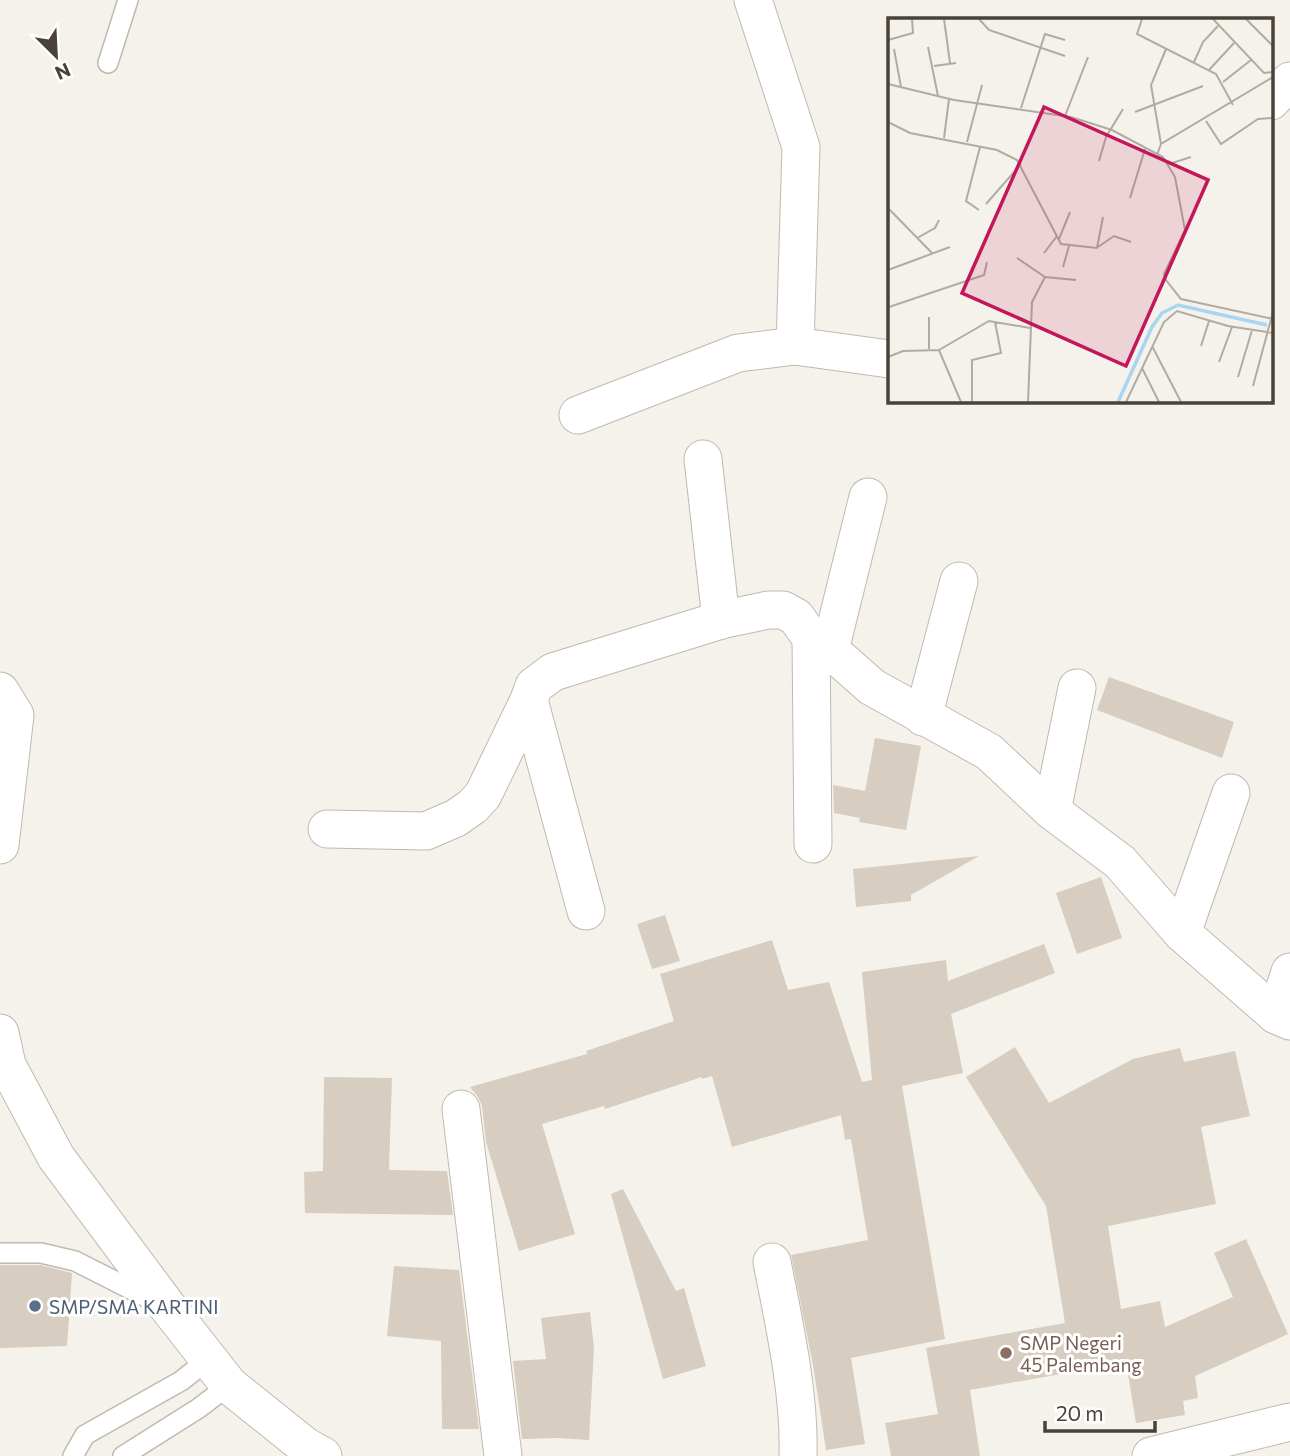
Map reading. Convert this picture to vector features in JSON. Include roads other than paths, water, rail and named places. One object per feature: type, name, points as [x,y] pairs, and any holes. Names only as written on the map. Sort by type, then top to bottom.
[{"type":"street","points":[[753,0],[801,147],[795,346]]},
{"type":"street","points":[[1272,100],[1290,81]]},
{"type":"street","points":[[578,415],[737,353],[795,346],[888,359]]},
{"type":"street","points":[[703,459],[721,620]]},
{"type":"street","points":[[813,844],[820,644],[868,497]]},
{"type":"street","points":[[923,717],[959,581]]},
{"type":"street","points":[[327,828],[426,831],[456,818],[483,795],[534,686],[552,672],[721,620],[768,610],[783,610],[796,617],[820,644],[872,687],[989,752],[1052,811],[1120,862],[1182,933],[1283,1018]]},
{"type":"street","points":[[1052,811],[1077,688]]},
{"type":"street","points":[[0,691],[15,715],[0,845]]},
{"type":"street","points":[[529,700],[586,911]]},
{"type":"street","points":[[1182,933],[1231,793]]},
{"type":"street","points":[[1283,1018],[1290,972]]},
{"type":"street","points":[[0,1033],[7,1065],[56,1157],[219,1372],[307,1453]]},
{"type":"street","points":[[461,1109],[503,1456]]},
{"type":"street","points":[[772,1262],[788,1344],[799,1440],[798,1456]]},
{"type":"street","points":[[1151,1456],[1290,1422]]},
{"type":"lane","points":[[108,63],[128,0]]},
{"type":"lane","points":[[0,1253],[41,1252],[75,1261],[167,1306]]},
{"type":"lane","points":[[73,1456],[85,1435],[181,1381],[219,1372]]},
{"type":"lane","points":[[123,1456],[199,1408],[219,1372]]},
{"type":"place","name":"SMP/SMA KARTINI","points":[[35,1306]]},
{"type":"place","name":"SMP Negeri 45 Palembang","points":[[1006,1353]]}]
